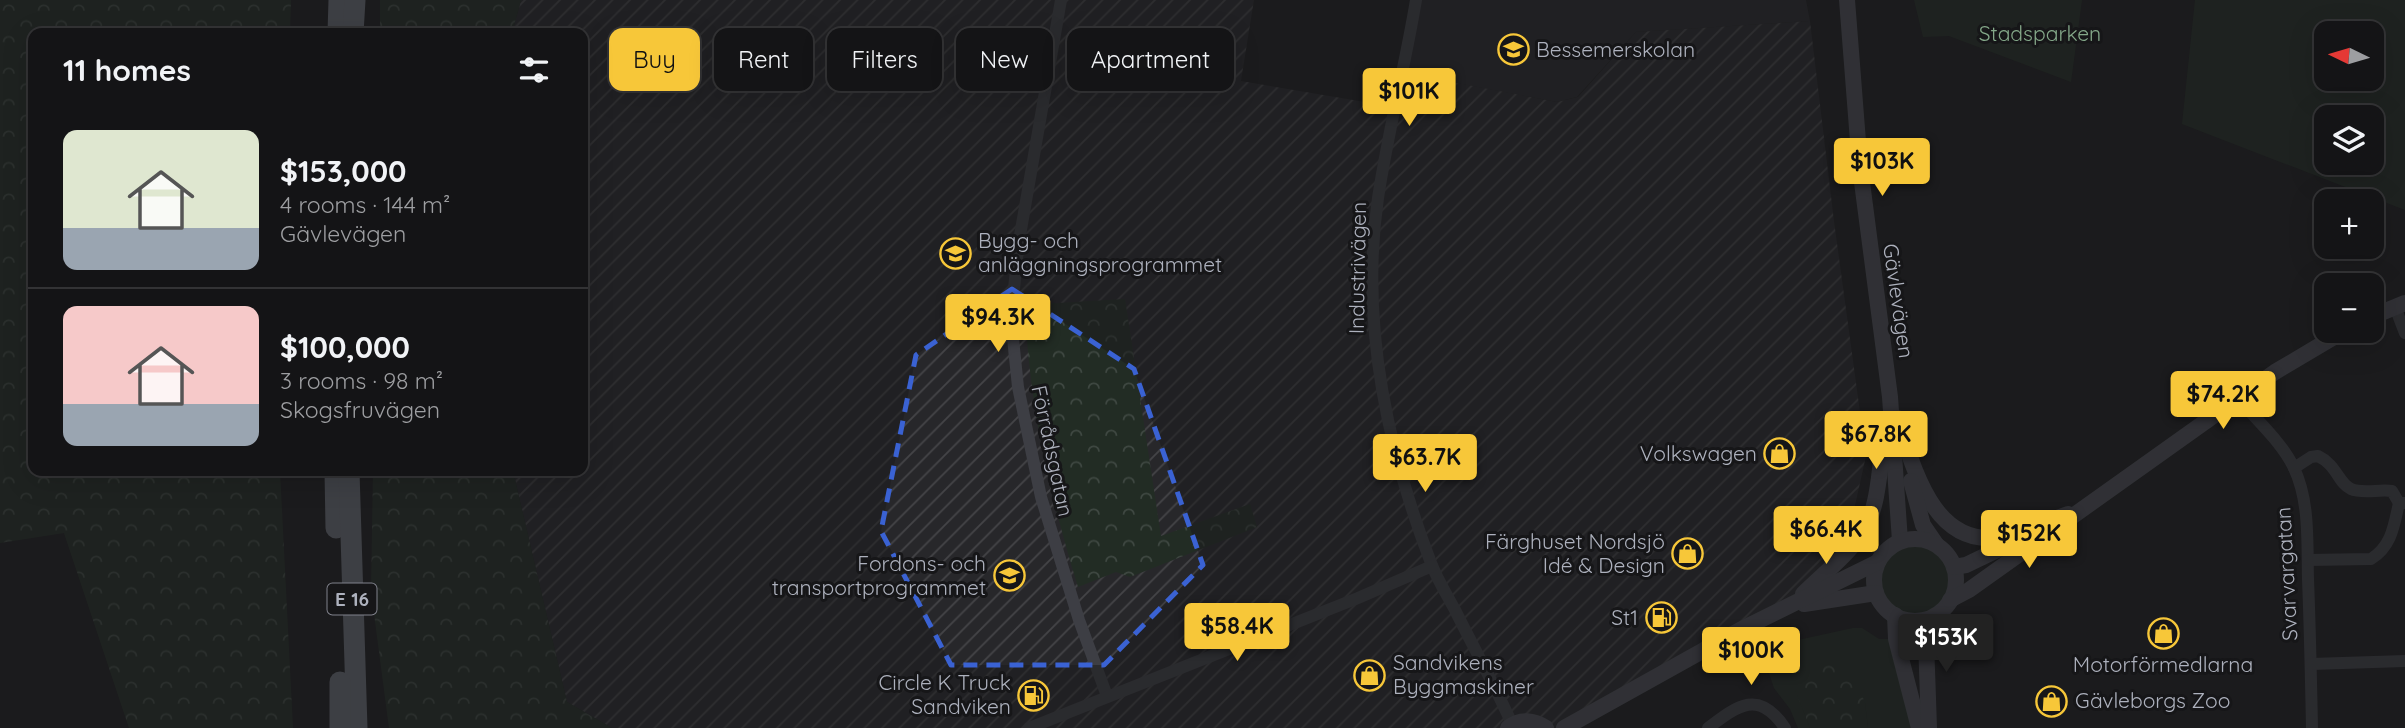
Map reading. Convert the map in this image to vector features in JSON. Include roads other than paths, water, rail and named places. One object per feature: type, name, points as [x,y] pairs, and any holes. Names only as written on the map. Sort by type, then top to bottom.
[{"type":"highway","points":[[338,28],[339,0]]},
{"type":"highway","points":[[354,28],[355,0]]},
{"type":"highway","name":"E 16","points":[[335,476],[347,682],[359,728]]},
{"type":"highway","name":"E 16","points":[[341,728],[347,682],[349,476]]},
{"type":"main road","name":"Gävlevägen","points":[[1847,0],[1860,167],[1890,397],[1900,541]]},
{"type":"main road","points":[[1950,600],[1969,590],[2087,508],[2294,359],[2323,343]]},
{"type":"main road","name":"Gävlevägen","points":[[1890,397],[1923,526],[1954,567]]},
{"type":"main road","points":[[1890,397],[1926,495],[1945,522],[1955,529],[1974,537],[2005,537],[2087,508]]},
{"type":"main road","points":[[1791,606],[1853,546],[1867,524],[1875,505],[1890,397]]},
{"type":"main road","points":[[1936,545],[1922,539],[1900,541],[1888,548],[1878,562],[1874,576],[1876,593],[1882,605],[1895,615],[1911,620],[1929,619],[1950,600],[1956,583],[1954,567],[1966,565],[2087,508]]},
{"type":"main road","points":[[1564,728],[1731,635],[1878,562]]},
{"type":"main road","points":[[1791,606],[1876,593]]},
{"type":"main road","points":[[1895,615],[1896,639],[1919,728]]},
{"type":"main road","points":[[1929,619],[1926,640],[1929,728]]},
{"type":"main road","points":[[1510,726],[1533,722],[1546,728]]},
{"type":"street","name":"Förrådsgatan","points":[[1061,0],[1018,247],[1012,329],[1018,387],[1041,497],[1079,620],[1107,696]]},
{"type":"street","name":"Industrivägen","points":[[1416,0],[1378,200],[1373,252],[1373,313],[1377,364],[1409,501],[1432,566],[1510,726]]},
{"type":"street","points":[[2400,305],[2405,333]]},
{"type":"street","name":"Svarvargatan","points":[[2238,398],[2283,451],[2294,468],[2302,489],[2308,560],[2312,728]]},
{"type":"street","points":[[2294,468],[2311,457],[2318,456],[2335,468],[2343,482],[2351,489],[2392,491],[2402,503],[2391,538],[2379,554],[2371,559],[2308,560]]},
{"type":"street","points":[[1029,728],[1432,566]]},
{"type":"street","points":[[2311,664],[2405,661]]},
{"type":"street","points":[[1708,728],[1736,707],[1750,704],[1764,706],[1786,728]]},
{"type":"place","name":"Bessemerskolan","points":[[1513,50]]},
{"type":"place","name":"Bygg- och anläggningsprogrammet","points":[[955,253]]},
{"type":"place","name":"Volkswagen","points":[[1780,454]]},
{"type":"place","name":"Färghuset Nordsjö Idé & Design","points":[[1688,554]]},
{"type":"place","name":"Fordons- och transportprogrammet","points":[[1009,576]]},
{"type":"place","name":"St1","points":[[1661,618]]},
{"type":"place","name":"Motorförmedlarna","points":[[2163,633]]},
{"type":"place","name":"Sandvikens Byggmaskiner","points":[[1370,675]]},
{"type":"place","name":"Circle K Truck Sandviken","points":[[1034,695]]},
{"type":"place","name":"Gävleborgs Zoo","points":[[2052,701]]},
{"type":"park label","name":"Stadsparken","points":[[2040,34]]}]
